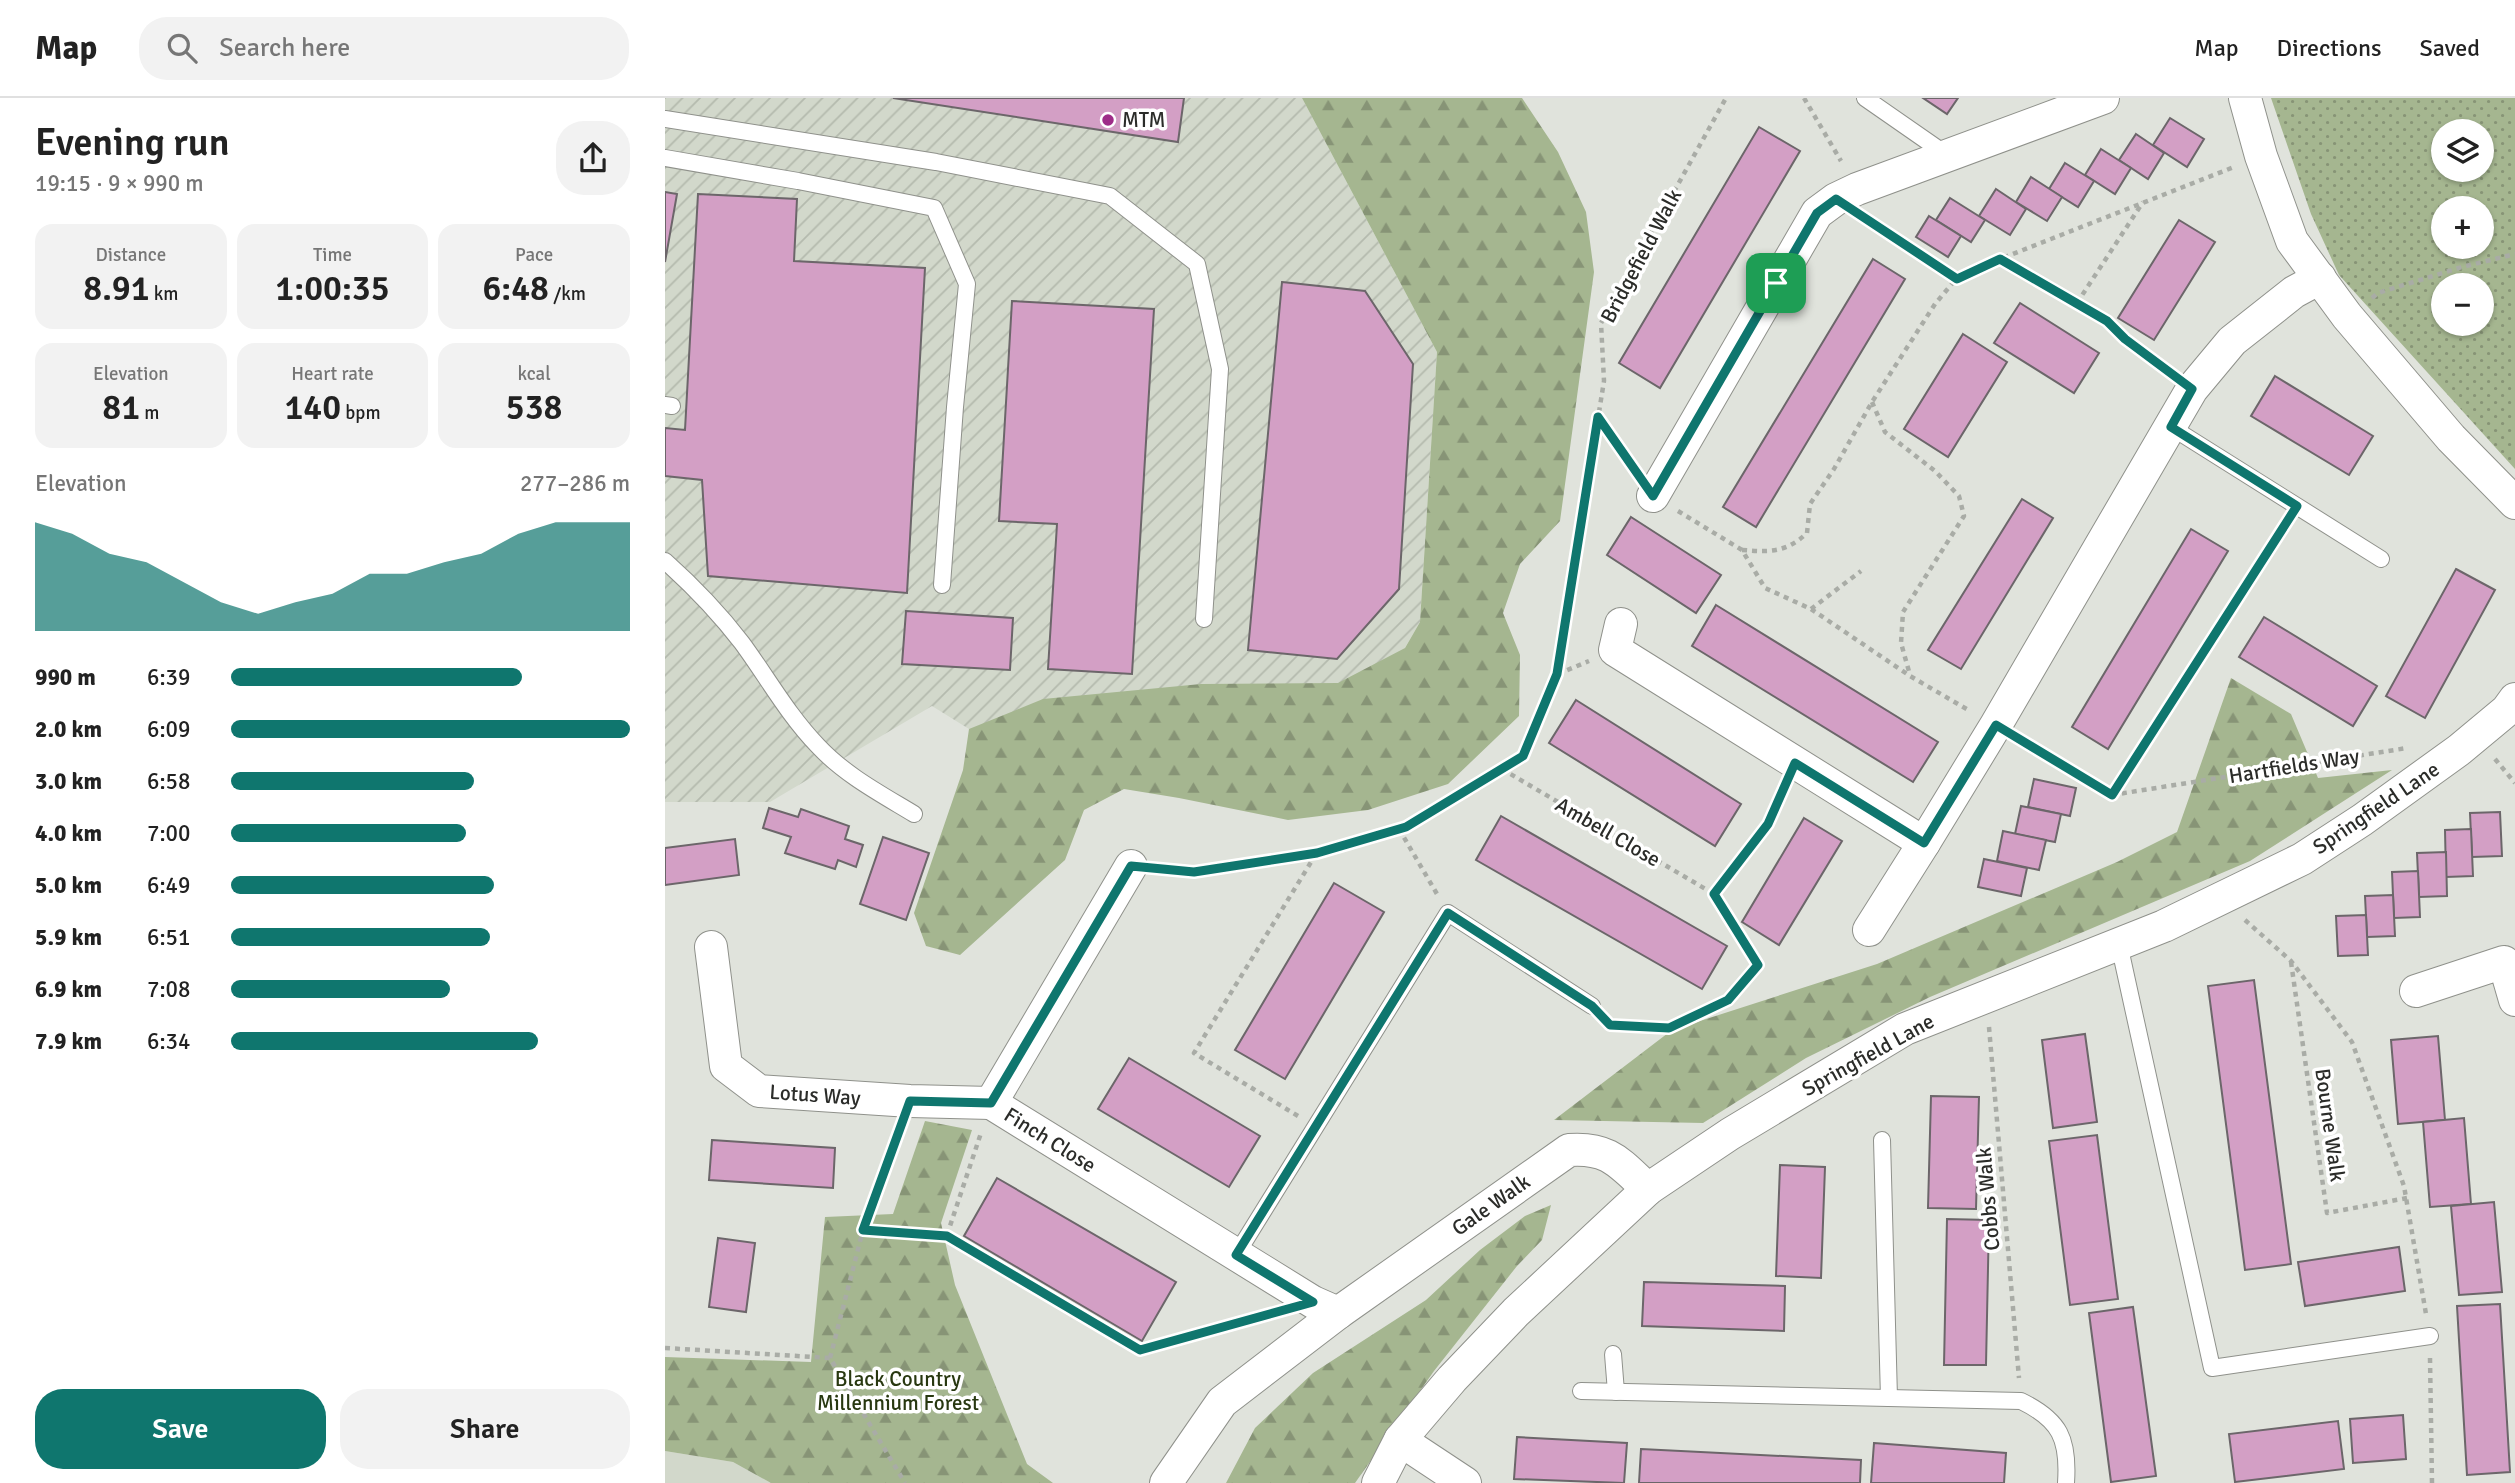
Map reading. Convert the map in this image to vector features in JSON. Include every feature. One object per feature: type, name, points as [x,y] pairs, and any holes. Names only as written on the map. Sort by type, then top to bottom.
[{"type":"street","points":[[1653,496],[1817,213],[1847,194],[2103,98]]},
{"type":"street","points":[[2245,98],[2261,156],[2292,241],[2347,316],[2451,438],[2515,502]]},
{"type":"street","points":[[1869,930],[1996,725],[2192,389],[2232,341],[2294,292],[2320,278]]},
{"type":"street","points":[[1621,624],[1615,650],[1924,843]]},
{"type":"street","name":"Springfield Lane","points":[[1378,1483],[1400,1440],[1452,1379],[1516,1312],[1648,1189],[1730,1134],[1905,1029],[2164,926],[2302,859],[2362,820],[2459,750],[2507,710],[2515,699]]},
{"type":"street","name":"Finch Close","points":[[1131,866],[991,1103],[1236,1255]]},
{"type":"street","name":"Lotus Way","points":[[711,947],[726,1066],[759,1091],[910,1101],[991,1103]]},
{"type":"street","points":[[2416,990],[2504,962],[2515,1000]]},
{"type":"street","name":"Gale Walk","points":[[1166,1483],[1222,1402],[1325,1308],[1569,1150],[1584,1149],[1612,1156],[1648,1189]]},
{"type":"street","points":[[1236,1255],[1325,1308]]},
{"type":"street","points":[[1400,1440],[1465,1483]]},
{"type":"lane","points":[[1865,98],[1949,157]]},
{"type":"lane","points":[[665,119],[936,162],[1110,196],[1197,264],[1220,369],[1204,620]]},
{"type":"lane","points":[[665,158],[934,208],[967,284],[942,584]]},
{"type":"lane","points":[[2171,427],[2381,559]]},
{"type":"lane","points":[[665,561],[709,603],[819,748],[858,780],[914,814]]},
{"type":"lane","points":[[1236,1255],[1448,913],[1592,1006]]},
{"type":"lane","points":[[2119,944],[2212,1368],[2430,1336]]},
{"type":"lane","points":[[1882,1140],[1889,1398]]},
{"type":"lane","points":[[1613,1354],[1616,1392]]},
{"type":"lane","points":[[1581,1391],[2021,1401],[2042,1412],[2056,1426],[2067,1458],[2066,1483]]},
{"type":"path","name":"Bridgefield Walk","points":[[1131,866],[1194,872],[1317,853],[1399,830],[1523,756],[1557,674],[1604,381],[1601,323],[1727,98]]},
{"type":"path","points":[[1804,98],[1847,194],[1957,279]]},
{"type":"path","points":[[1598,417],[1653,496],[1742,550],[1769,552],[1795,544],[1807,533],[1810,504],[1935,304],[1957,279],[2000,259],[2261,156]]},
{"type":"path","points":[[2077,303],[2143,202]]},
{"type":"path","points":[[2347,316],[2378,293],[2515,254]]},
{"type":"path","points":[[2000,259],[2107,321],[2125,339],[2192,389]]},
{"type":"path","points":[[1873,402],[1885,432],[1935,471],[1959,496],[1964,516],[1903,612],[1901,643],[1910,676]]},
{"type":"path","points":[[1742,550],[1765,588],[1811,609],[1910,676],[2112,795],[2297,506]]},
{"type":"path","points":[[1811,609],[1861,571]]},
{"type":"path","name":"Hartfields Way","points":[[2112,795],[2409,747]]},
{"type":"path","points":[[1714,894],[1768,824],[1795,763]]},
{"type":"path","name":"Ambell Close","points":[[1502,769],[1714,894],[1758,965],[1728,1000],[1669,1028],[1610,1025],[1592,1006]]},
{"type":"path","points":[[1399,830],[1448,913]]},
{"type":"path","points":[[1315,1127],[1194,1053],[1317,853]]},
{"type":"path","name":"Bourne Walk","points":[[2220,897],[2291,961],[2352,1042],[2407,1198],[2430,1336],[2432,1483]]},
{"type":"path","name":"Bourne Walk","points":[[2291,961],[2327,1213],[2407,1198]]},
{"type":"path","name":"Cobbs Walk","points":[[1986,995],[2021,1401]]},
{"type":"path","points":[[905,1483],[830,1358],[863,1230],[910,1101]]},
{"type":"path","points":[[947,1236],[991,1103]]},
{"type":"path","points":[[863,1230],[947,1236],[1140,1350],[1325,1308]]},
{"type":"path","points":[[665,1348],[830,1358]]},
{"type":"shaded area","points":[[665,98],[1302,98],[1437,352],[1420,622],[1354,735],[969,729],[932,706],[770,802],[665,802]]},
{"type":"shaded area","points":[[665,1451],[733,1462],[771,1483],[665,1483]]},
{"type":"green space","points":[[1302,98],[1522,98],[1558,152],[1586,212],[1594,272],[1560,521],[1520,564],[1503,613],[1520,655],[1519,716],[1448,784],[1368,810],[1288,820],[1124,789],[1084,810],[1065,860],[960,955],[926,946],[914,913],[963,770],[969,729],[1043,699],[1201,684],[1338,683],[1405,648],[1420,622],[1437,352]]},
{"type":"green space","points":[[2271,98],[2515,98],[2515,469],[2339,275],[2311,214]]},
{"type":"green space","points":[[2231,678],[2291,714],[2318,778],[2392,770],[2250,861],[1930,997],[1806,1058],[1703,1123],[1554,1120],[1672,1030],[1877,964],[2117,862],[2177,832]]},
{"type":"green space","name":"Black Country Millennium Forest","points":[[925,1121],[972,1130],[941,1223],[955,1285],[1027,1464],[1053,1483],[771,1483],[733,1462],[665,1451],[665,1357],[811,1362],[825,1217],[893,1214]]},
{"type":"green space","points":[[1551,1205],[1542,1240],[1517,1266],[1434,1371],[1355,1483],[1226,1483],[1255,1428],[1313,1373],[1426,1300],[1480,1250],[1525,1216]]},
{"type":"building","name":"MTM","points":[[893,98],[1184,98],[1178,142]]},
{"type":"building","points":[[1923,98],[1958,98],[1947,114]]},
{"type":"building","points":[[2170,118],[2204,139],[2187,167],[2153,145]]},
{"type":"building","points":[[1759,127],[1800,151],[1660,388],[1619,363]]},
{"type":"building","points":[[2136,134],[2164,153],[2148,179],[2119,160]]},
{"type":"building","points":[[2101,149],[2131,168],[2115,194],[2085,175]]},
{"type":"building","points":[[2065,163],[2094,181],[2078,207],[2049,189]]},
{"type":"building","points":[[2031,177],[2062,197],[2047,221],[2016,202]]},
{"type":"building","points":[[1996,189],[2026,209],[2010,235],[1979,216]]},
{"type":"building","points":[[665,192],[677,194],[665,262]]},
{"type":"building","points":[[698,194],[797,199],[794,261],[925,268],[907,593],[708,576],[702,480],[665,476],[665,428],[685,430]]},
{"type":"building","points":[[1950,198],[1985,220],[1971,242],[1936,220]]},
{"type":"building","points":[[1929,216],[1961,236],[1948,257],[1916,237]]},
{"type":"building","points":[[2179,220],[2215,242],[2154,340],[2118,318]]},
{"type":"building","points":[[1873,259],[1905,279],[1756,527],[1723,507]]},
{"type":"building","points":[[1282,282],[1365,291],[1413,364],[1399,589],[1337,659],[1248,650]]},
{"type":"building","points":[[1012,301],[1154,309],[1132,674],[1048,669],[1057,524],[999,521]]},
{"type":"building","points":[[2020,303],[2099,353],[2074,393],[1994,343]]},
{"type":"building","points":[[1963,334],[2007,362],[1948,457],[1904,429]]},
{"type":"building","points":[[2275,376],[2373,436],[2349,475],[2251,416]]},
{"type":"building","points":[[2022,499],[2053,518],[1961,669],[1928,650]]},
{"type":"building","points":[[1631,517],[1721,575],[1696,613],[1607,555]]},
{"type":"building","points":[[2191,529],[2228,551],[2108,749],[2072,727]]},
{"type":"building","points":[[2456,569],[2495,590],[2425,718],[2386,696]]},
{"type":"building","points":[[1716,605],[1938,742],[1913,782],[1692,646]]},
{"type":"building","points":[[906,611],[1013,618],[1010,670],[902,664]]},
{"type":"building","points":[[2264,617],[2377,686],[2353,726],[2239,657]]},
{"type":"building","points":[[1576,700],[1741,804],[1715,846],[1549,743]]},
{"type":"building","points":[[2034,779],[2076,788],[2070,816],[2028,807]]},
{"type":"building","points":[[2021,806],[2061,814],[2055,842],[2015,834]]},
{"type":"building","points":[[769,808],[798,817],[801,809],[849,826],[845,839],[863,845],[856,867],[838,860],[835,869],[785,853],[791,837],[763,828]]},
{"type":"building","points":[[2500,812],[2502,856],[2472,857],[2470,813]]},
{"type":"building","points":[[1501,816],[1727,946],[1702,989],[1476,860]]},
{"type":"building","points":[[1804,818],[1842,841],[1779,945],[1742,922]]},
{"type":"building","points":[[2471,829],[2473,876],[2446,877],[2445,830]]},
{"type":"building","points":[[2003,831],[2046,840],[2039,870],[1997,861]]},
{"type":"building","points":[[883,837],[929,853],[906,920],[860,904]]},
{"type":"building","points":[[735,839],[739,875],[665,885],[665,848]]},
{"type":"building","points":[[2446,852],[2447,896],[2419,897],[2417,853]]},
{"type":"building","points":[[1984,859],[2027,868],[2021,896],[1978,887]]},
{"type":"building","points":[[2418,871],[2420,917],[2394,918],[2392,872]]},
{"type":"building","points":[[1334,883],[1384,912],[1285,1079],[1235,1050]]},
{"type":"building","points":[[2393,895],[2395,936],[2367,937],[2365,896]]},
{"type":"building","points":[[2366,915],[2368,955],[2338,956],[2336,916]]},
{"type":"building","points":[[2254,980],[2291,1264],[2245,1270],[2208,986]]},
{"type":"building","points":[[2085,1034],[2097,1122],[2053,1128],[2042,1040]]},
{"type":"building","points":[[2438,1036],[2445,1120],[2398,1124],[2391,1040]]},
{"type":"building","points":[[1129,1058],[1260,1136],[1229,1187],[1098,1109]]},
{"type":"building","points":[[1931,1096],[1979,1097],[1976,1209],[1928,1208]]},
{"type":"building","points":[[2464,1118],[2471,1204],[2430,1207],[2423,1122]]},
{"type":"building","points":[[2097,1135],[2118,1299],[2070,1305],[2049,1141]]},
{"type":"building","points":[[712,1140],[835,1148],[833,1188],[709,1180]]},
{"type":"building","points":[[1780,1165],[1825,1167],[1821,1278],[1776,1276]]},
{"type":"building","points":[[997,1178],[1176,1282],[1142,1341],[964,1236]]},
{"type":"building","points":[[2494,1202],[2502,1292],[2459,1295],[2451,1206]]},
{"type":"building","points":[[1947,1219],[1989,1220],[1986,1365],[1944,1365]]},
{"type":"building","points":[[718,1238],[755,1243],[746,1312],[709,1307]]},
{"type":"building","points":[[2399,1247],[2405,1291],[2305,1306],[2298,1262]]},
{"type":"building","points":[[1644,1282],[1785,1286],[1784,1331],[1642,1326]]},
{"type":"building","points":[[2500,1304],[2510,1472],[2467,1475],[2457,1306]]},
{"type":"building","points":[[2133,1307],[2156,1476],[2111,1482],[2089,1313]]},
{"type":"building","points":[[2403,1415],[2406,1459],[2353,1463],[2350,1419]]},
{"type":"building","points":[[2338,1421],[2344,1469],[2235,1482],[2229,1434]]},
{"type":"building","points":[[1517,1437],[1627,1443],[1624,1483],[1514,1479]]},
{"type":"building","points":[[1874,1443],[2006,1453],[2004,1483],[1871,1483]]},
{"type":"building","points":[[1641,1449],[1861,1460],[1860,1483],[1639,1483]]},
{"type":"place","name":"MTM","points":[[1108,120]]},
{"type":"route","points":[[1836,199],[1957,279],[2000,259],[2107,321],[2125,339],[2192,389],[2171,427],[2297,506],[2112,795],[1996,725],[1924,843],[1795,763],[1768,824],[1714,894],[1758,965],[1728,1000],[1669,1028],[1610,1025],[1592,1006],[1448,913],[1236,1255],[1313,1302],[1140,1350],[947,1236],[863,1230],[910,1101],[991,1103],[1131,866],[1194,872],[1317,853],[1406,827],[1523,756],[1557,674],[1598,417],[1653,496],[1776,283],[1817,213],[1836,199]]}]
